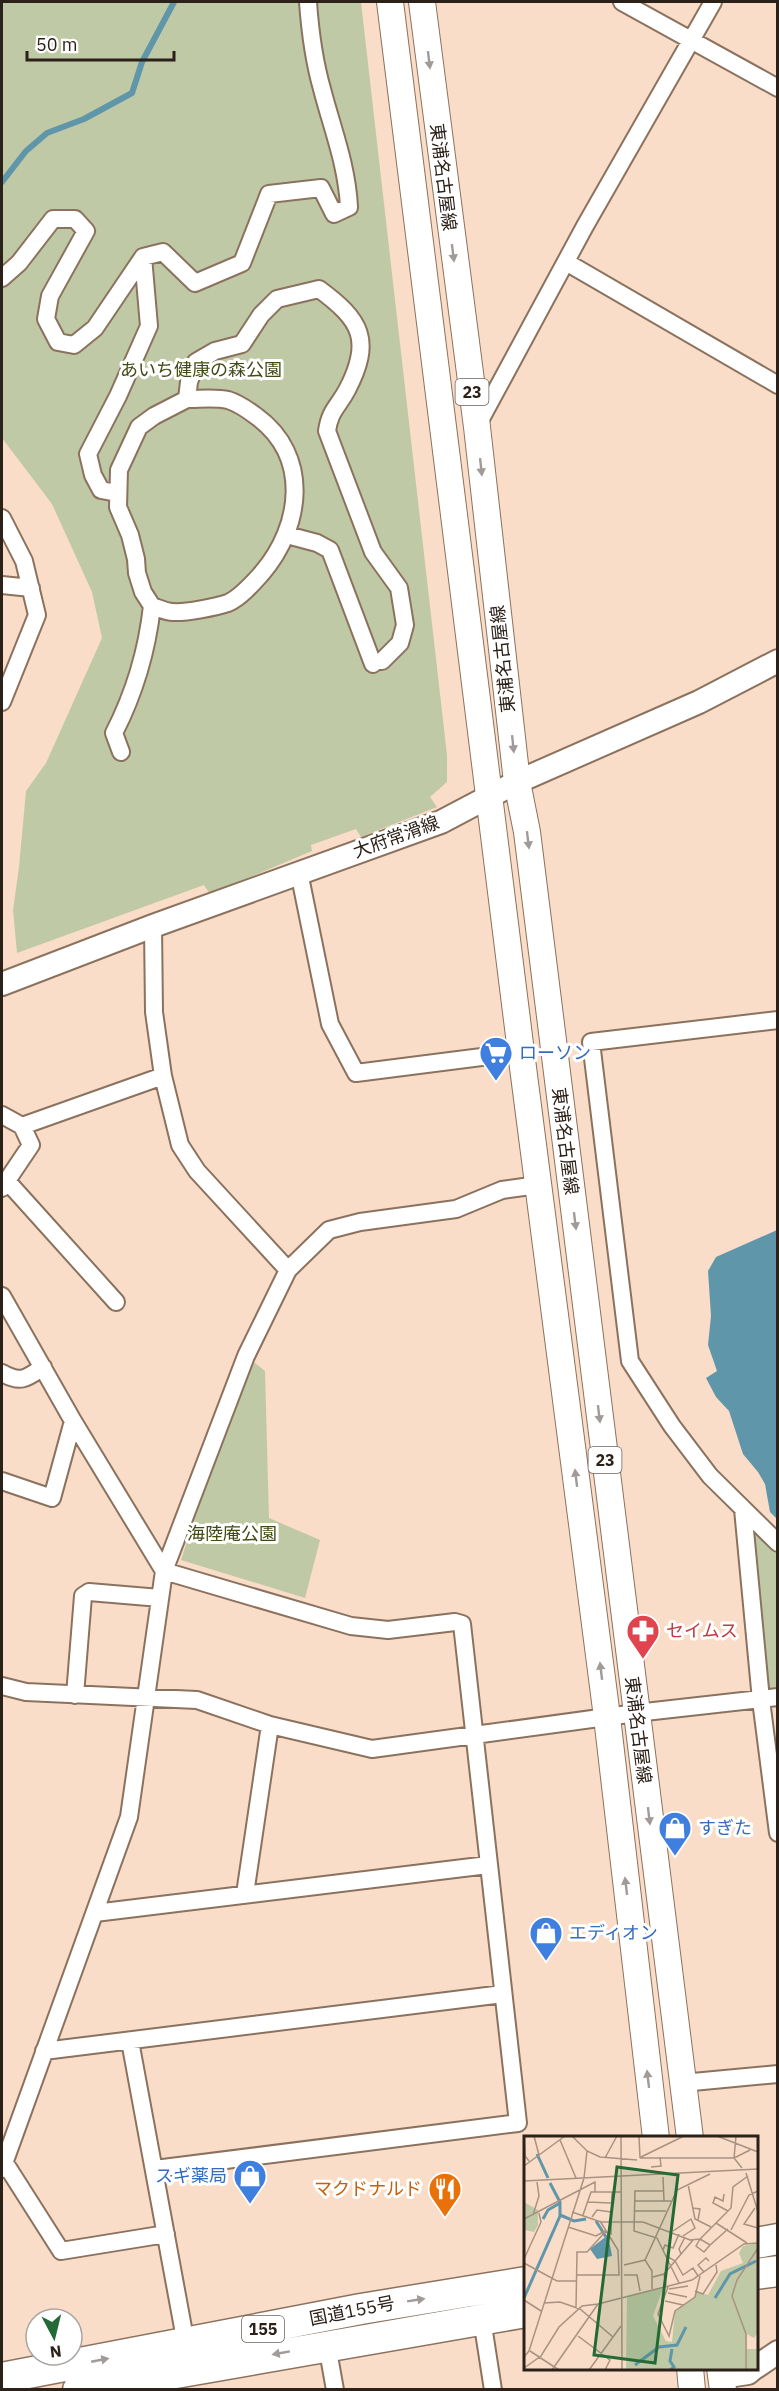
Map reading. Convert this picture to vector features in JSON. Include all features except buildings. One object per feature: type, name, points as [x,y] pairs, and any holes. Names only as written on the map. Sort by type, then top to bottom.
[{"type":"highway","points":[[758,2243],[777,2239]]},
{"type":"highway","points":[[758,2274],[777,2271]]},
{"type":"highway","name":"国道155号","points":[[2,2378],[361,2309],[524,2282]]},
{"type":"highway","name":"国道155号","points":[[78,2390],[524,2312]]},
{"type":"main road","name":"東浦名古屋線","points":[[390,2],[521,1052],[607,1717],[656,2136]]},
{"type":"main road","name":"東浦名古屋線","points":[[422,2],[477,427],[517,782],[527,832],[690,2136]]},
{"type":"main road","name":"大府常滑線","points":[[2,984],[299,872],[441,822],[517,782],[699,702],[777,661]]},
{"type":"main road","points":[[758,2366],[777,2352]]},
{"type":"main road","points":[[690,2370],[692,2390]]},
{"type":"main road","points":[[722,2378],[748,2373],[752,2370]]},
{"type":"street","points":[[2,278],[19,263],[53,219],[75,219],[86,231],[50,296],[45,319],[58,342],[74,345],[95,328],[143,257],[163,252],[195,283],[242,263],[269,194],[321,188],[334,214],[349,207],[348,188],[339,144],[321,88],[308,2]]},
{"type":"street","points":[[622,2],[777,88]]},
{"type":"street","points":[[477,427],[566,262],[713,2]]},
{"type":"street","points":[[117,494],[101,490],[93,475],[87,454],[118,396],[149,326],[143,257]]},
{"type":"street","points":[[566,262],[777,385]]},
{"type":"street","points":[[187,399],[189,382],[196,362],[215,351],[242,344],[261,315],[278,299],[318,289],[343,307],[360,332],[359,361],[346,391],[329,416],[327,431],[373,552],[399,588],[405,625],[400,643],[378,663],[330,550],[317,543],[287,535]]},
{"type":"street","points":[[121,752],[114,733],[130,700],[148,643],[152,606],[143,592],[130,535],[118,507],[119,470],[139,427],[154,416],[187,399],[228,400],[272,427],[292,468],[296,507],[287,535],[273,560],[253,584],[228,602],[174,612],[152,606]]},
{"type":"street","points":[[2,518],[24,561],[37,615],[2,699]]},
{"type":"street","points":[[2,585],[31,588]]},
{"type":"street","points":[[299,872],[330,1024],[356,1073],[521,1052]]},
{"type":"street","points":[[153,926],[154,1012],[163,1076],[180,1145],[197,1171],[288,1270]]},
{"type":"street","points":[[777,1020],[591,1042],[630,1360],[672,1426],[710,1476],[777,1544]]},
{"type":"street","points":[[22,1126],[163,1076]]},
{"type":"street","points":[[2,1115],[22,1126],[31,1145],[4,1184],[117,1302]]},
{"type":"street","points":[[166,2234],[61,2251],[3,2166],[129,1817],[164,1571],[246,1356],[288,1270],[329,1230],[360,1222],[456,1209],[502,1190],[538,1185]]},
{"type":"street","points":[[2,1296],[72,1421],[164,1571],[351,1626],[388,1630],[455,1622],[462,1624],[518,2123],[155,2169]]},
{"type":"street","points":[[2,1373],[12,1379],[26,1379],[43,1367]]},
{"type":"street","points":[[2,1482],[52,1498],[72,1421]]},
{"type":"street","points":[[743,1509],[769,1699],[777,1825]]},
{"type":"street","points":[[75,1695],[83,1596],[89,1592],[160,1598]]},
{"type":"street","points":[[2,1686],[26,1692],[197,1700],[270,1725],[372,1749],[636,1713],[769,1699]]},
{"type":"street","points":[[245,1893],[270,1725]]},
{"type":"street","points":[[95,1913],[488,1865]]},
{"type":"street","points":[[44,2051],[503,1994]]},
{"type":"street","points":[[130,2042],[186,2344]]},
{"type":"street","points":[[682,2083],[777,2074]]},
{"type":"street","points":[[482,2319],[493,2390]]},
{"type":"street","points":[[327,2345],[335,2390]]},
{"type":"green space","name":"あいち健康の森公園","points":[[2,2],[361,2],[447,755],[447,782],[430,797],[437,807],[361,837],[356,829],[311,845],[312,851],[210,894],[204,885],[17,953],[13,910],[26,791],[46,763],[102,638],[92,592],[52,504],[2,438]]},
{"type":"green space","name":"海陸庵公園","points":[[246,1356],[265,1371],[269,1518],[320,1540],[305,1598],[181,1560]]},
{"type":"green space","points":[[743,1509],[777,1543],[777,1698],[761,1700]]},
{"type":"water","points":[[777,1230],[777,1519],[770,1512],[765,1484],[743,1454],[729,1411],[716,1397],[706,1378],[717,1371],[708,1345],[711,1316],[708,1271],[716,1257]]},
{"type":"waterway","points":[[2,182],[26,151],[47,133],[84,119],[132,93],[142,62],[174,2]]},
{"type":"place","name":"ローソン","points":[[496,1082]]},
{"type":"place","name":"セイムス","points":[[643,1660]]},
{"type":"place","name":"すぎた","points":[[675,1857]]},
{"type":"place","name":"エディオン","points":[[546,1962]]},
{"type":"place","name":"スギ薬局","points":[[250,2205]]},
{"type":"place","name":"マクドナルド","points":[[445,2218]]}]
